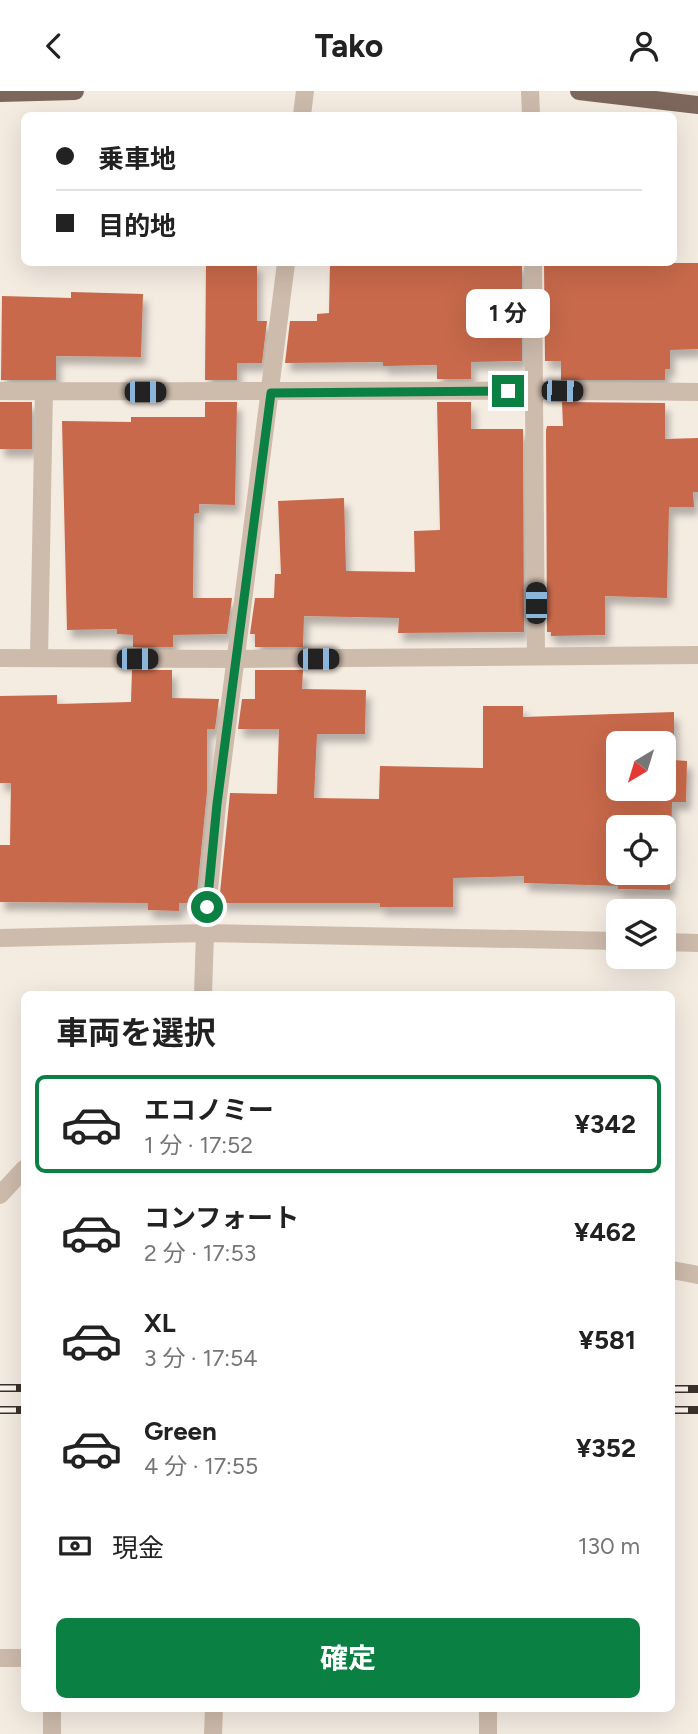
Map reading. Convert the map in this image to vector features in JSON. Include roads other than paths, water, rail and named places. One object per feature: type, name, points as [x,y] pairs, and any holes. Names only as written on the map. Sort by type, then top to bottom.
[{"type":"main road","points":[[0,93],[75,91]]},
{"type":"main road","points":[[579,91],[698,105]]},
{"type":"street","points":[[302,112],[305,91]]},
{"type":"street","points":[[530,91],[531,112]]},
{"type":"street","points":[[200,991],[217,804],[286,266]]},
{"type":"street","points":[[533,266],[536,656]]},
{"type":"street","points":[[0,391],[698,392]]},
{"type":"street","points":[[39,658],[44,391]]},
{"type":"street","points":[[0,658],[698,655]]},
{"type":"street","points":[[0,938],[205,933],[606,941]]},
{"type":"street","points":[[676,942],[698,943]]},
{"type":"street","points":[[0,1195],[21,1172]]},
{"type":"street","points":[[675,1271],[698,1275]]},
{"type":"street","points":[[0,1658],[21,1658]]},
{"type":"street","points":[[52,1712],[52,1734]]},
{"type":"street","points":[[213,1734],[214,1712]]},
{"type":"street","points":[[488,1712],[488,1734]]},
{"type":"railway","points":[[0,1388],[21,1388]]},
{"type":"railway","points":[[675,1389],[698,1389]]},
{"type":"railway","points":[[0,1410],[21,1410]]},
{"type":"railway","points":[[675,1410],[698,1410]]}]
